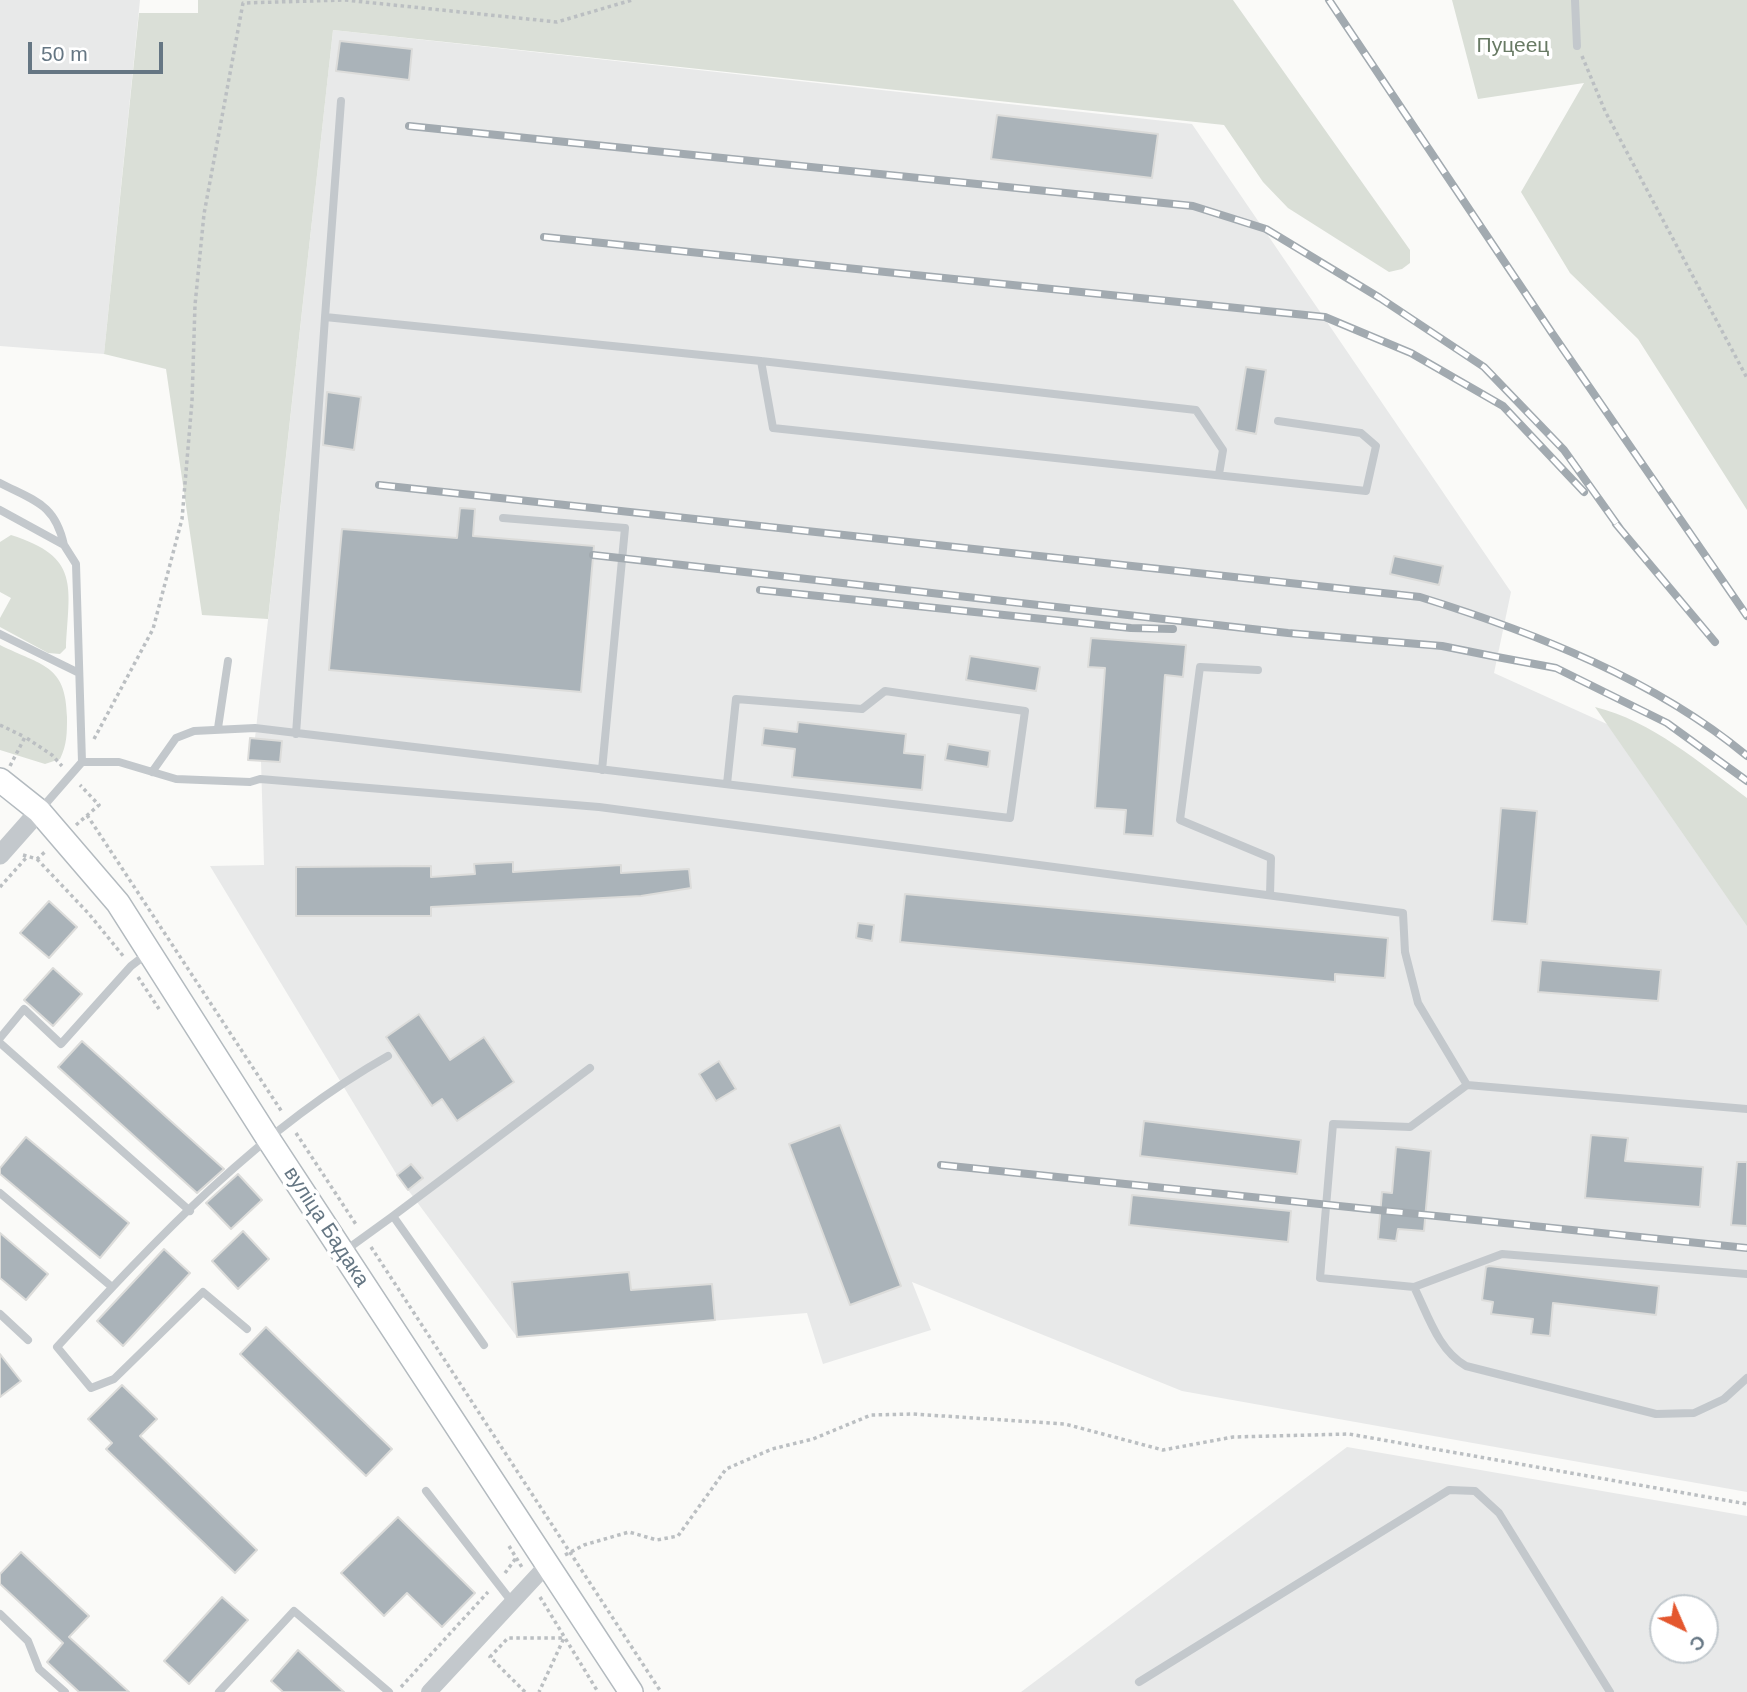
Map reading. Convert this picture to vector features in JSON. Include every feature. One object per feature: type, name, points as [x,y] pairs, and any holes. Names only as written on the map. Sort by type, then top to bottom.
[{"type":"main road","name":"вуліца Бадака","points":[[1,781],[39,811],[118,903],[267,1137],[631,1692]]},
{"type":"street","points":[[0,855],[39,811]]},
{"type":"street","points":[[429,1692],[546,1566]]},
{"type":"lane","points":[[1575,0],[1577,46]]},
{"type":"lane","points":[[296,734],[341,101]]},
{"type":"lane","points":[[326,317],[761,361],[1196,410],[1223,450],[1219,474]]},
{"type":"lane","points":[[761,361],[773,428],[1366,491],[1376,446],[1361,433],[1278,421]]},
{"type":"lane","points":[[0,483],[39,503],[59,523],[64,545],[76,564],[82,762],[39,811]]},
{"type":"lane","points":[[0,510],[64,545]]},
{"type":"lane","points":[[503,518],[625,528],[602,770]]},
{"type":"lane","points":[[0,634],[79,673]]},
{"type":"lane","points":[[218,728],[228,661]]},
{"type":"lane","points":[[1258,670],[1200,667],[1180,820],[1270,858],[1269,895]]},
{"type":"lane","points":[[152,772],[176,738],[194,731],[255,728],[1010,818],[1025,711],[885,691],[862,709],[736,699],[727,784]]},
{"type":"lane","points":[[82,762],[119,762],[176,779],[250,782],[260,779],[599,807],[1403,913],[1405,952],[1418,1003],[1467,1085]]},
{"type":"lane","points":[[149,952],[131,966],[61,1044],[24,1009],[0,1041],[190,1211]]},
{"type":"lane","points":[[247,1329],[203,1292],[114,1379],[91,1388],[57,1347],[112,1287],[267,1137],[341,1083],[388,1056]]},
{"type":"lane","points":[[343,1252],[590,1068]]},
{"type":"lane","points":[[1747,1109],[1467,1085],[1410,1126],[1333,1124],[1320,1278],[1414,1287],[1502,1254],[1747,1274]]},
{"type":"lane","points":[[0,1193],[112,1287]]},
{"type":"lane","points":[[393,1216],[484,1345]]},
{"type":"lane","points":[[1414,1287],[1443,1345],[1452,1358],[1466,1366],[1656,1414],[1694,1413],[1724,1399],[1747,1378]]},
{"type":"lane","points":[[0,1314],[28,1340]]},
{"type":"lane","points":[[1139,1682],[1449,1490],[1475,1491],[1499,1513],[1610,1692]]},
{"type":"lane","points":[[426,1491],[512,1602]]},
{"type":"lane","points":[[219,1692],[294,1611],[388,1692]]},
{"type":"lane","points":[[0,1614],[28,1641],[39,1669],[65,1692]]},
{"type":"path","points":[[82,762],[153,629],[182,519],[192,401],[195,304],[204,214],[242,1],[345,0],[556,22],[632,0]]},
{"type":"path","points":[[1577,46],[1605,111],[1747,378]]},
{"type":"path","points":[[0,725],[52,755],[99,805]]},
{"type":"path","points":[[1,781],[25,737]]},
{"type":"path","points":[[87,815],[661,1692]]},
{"type":"path","points":[[0,887],[26,858]]},
{"type":"path","points":[[546,1566],[584,1545],[629,1532],[657,1541],[678,1536],[726,1469],[772,1449],[813,1439],[871,1415],[1025,1419],[1065,1424],[1163,1450],[1233,1437],[1349,1434],[1747,1504]]},
{"type":"path","points":[[396,1692],[516,1558]]},
{"type":"path","points":[[525,1692],[490,1657],[508,1638],[564,1638],[539,1692]]},
{"type":"shaded area","points":[[0,0],[140,0],[104,354],[0,346]]},
{"type":"shaded area","points":[[333,30],[1192,124],[1511,592],[1494,673],[1629,734],[1747,892],[1747,1492],[1182,1391],[912,1282],[931,1330],[823,1364],[807,1313],[517,1337],[397,1175],[210,866],[264,865],[261,761],[250,738],[255,738]]},
{"type":"shaded area","points":[[1347,1447],[1747,1516],[1747,1692],[1021,1692]]},
{"type":"green space","points":[[198,0],[1233,0],[1410,250],[1410,263],[1402,269],[1389,272],[1288,208],[1263,182],[1224,125],[333,30],[268,619],[202,615],[166,369],[104,354],[139,13],[198,13]]},
{"type":"green space","name":"Пуцеец","points":[[1452,0],[1747,0],[1747,510],[1638,339],[1570,273],[1521,192],[1584,83],[1478,99]]},
{"type":"green space","points":[[11,535],[50,553],[66,576],[69,607],[66,648],[60,654],[48,653],[0,627],[0,618],[11,598],[0,592],[0,542]]},
{"type":"green space","points":[[0,645],[49,669],[62,686],[66,700],[67,728],[60,759],[45,764],[0,750]]},
{"type":"green space","points":[[1595,707],[1616,713],[1656,733],[1747,798],[1747,926]]},
{"type":"building","points":[[340,41],[412,49],[409,80],[336,71]]},
{"type":"building","points":[[997,115],[1158,134],[1152,178],[991,159]]},
{"type":"building","points":[[1246,367],[1266,370],[1256,434],[1236,430]]},
{"type":"building","points":[[327,392],[361,397],[354,450],[323,445]]},
{"type":"building","points":[[460,508],[475,509],[473,536],[594,546],[581,692],[329,670],[342,529],[457,538]]},
{"type":"building","points":[[1394,556],[1443,566],[1439,585],[1390,574]]},
{"type":"building","points":[[1091,638],[1186,645],[1183,677],[1165,675],[1153,836],[1124,834],[1126,810],[1095,808],[1105,668],[1088,667]]},
{"type":"building","points":[[970,656],[1040,667],[1036,691],[966,680]]},
{"type":"building","points":[[798,722],[906,734],[904,753],[925,755],[922,790],[792,777],[795,749],[762,745],[764,728],[797,732]]},
{"type":"building","points":[[250,738],[282,741],[280,762],[248,760]]},
{"type":"building","points":[[948,744],[990,751],[988,767],[945,760]]},
{"type":"building","points":[[1501,808],[1537,811],[1527,924],[1492,921]]},
{"type":"building","points":[[513,862],[513,872],[621,865],[621,873],[689,869],[691,888],[641,896],[431,907],[431,916],[296,916],[296,867],[431,866],[431,877],[475,874],[474,864]]},
{"type":"building","points":[[905,894],[1388,938],[1385,978],[1335,974],[1335,982],[900,942]]},
{"type":"building","points":[[49,901],[77,927],[49,958],[20,933]]},
{"type":"building","points":[[858,923],[874,925],[872,941],[856,938]]},
{"type":"building","points":[[1541,960],[1661,970],[1658,1001],[1538,992]]},
{"type":"building","points":[[53,968],[82,994],[53,1026],[24,1000]]},
{"type":"building","points":[[419,1014],[450,1060],[484,1037],[514,1082],[457,1121],[442,1099],[432,1106],[386,1037]]},
{"type":"building","points":[[82,1041],[224,1169],[197,1193],[58,1067]]},
{"type":"building","points":[[719,1061],[736,1089],[716,1101],[699,1074]]},
{"type":"building","points":[[1144,1121],[1301,1140],[1297,1174],[1140,1156]]},
{"type":"building","points":[[840,1125],[901,1286],[850,1305],[789,1144]]},
{"type":"building","points":[[1591,1135],[1628,1138],[1625,1161],[1703,1167],[1700,1207],[1585,1198]]},
{"type":"building","points":[[26,1137],[129,1223],[100,1258],[0,1174],[0,1168]]},
{"type":"building","points":[[1396,1147],[1431,1151],[1424,1231],[1398,1229],[1396,1241],[1378,1239],[1382,1192],[1392,1193]]},
{"type":"building","points":[[1737,1162],[1747,1162],[1747,1226],[1731,1225]]},
{"type":"building","points":[[411,1164],[423,1178],[408,1190],[397,1175]]},
{"type":"building","points":[[238,1174],[262,1200],[231,1229],[206,1203]]},
{"type":"building","points":[[1132,1195],[1291,1211],[1288,1242],[1129,1225]]},
{"type":"building","points":[[243,1231],[269,1259],[238,1289],[212,1261]]},
{"type":"building","points":[[0,1233],[48,1274],[26,1300],[0,1278]]},
{"type":"building","points":[[164,1249],[190,1273],[123,1346],[97,1321]]},
{"type":"building","points":[[1486,1267],[1659,1286],[1656,1315],[1553,1303],[1550,1336],[1531,1334],[1533,1319],[1491,1314],[1493,1302],[1482,1300]]},
{"type":"building","points":[[629,1272],[631,1290],[712,1284],[715,1320],[517,1337],[512,1282]]},
{"type":"building","points":[[266,1327],[392,1449],[366,1476],[240,1354]]},
{"type":"building","points":[[0,1354],[21,1381],[0,1397]]},
{"type":"building","points":[[122,1385],[157,1419],[140,1436],[257,1550],[235,1573],[106,1449],[112,1443],[88,1419]]},
{"type":"building","points":[[398,1517],[475,1593],[442,1627],[407,1593],[384,1616],[341,1573]]},
{"type":"building","points":[[21,1552],[89,1616],[69,1637],[129,1692],[79,1692],[47,1662],[63,1643],[0,1584],[0,1574]]},
{"type":"building","points":[[222,1597],[248,1620],[189,1684],[164,1661]]},
{"type":"building","points":[[298,1650],[344,1692],[283,1692],[271,1681]]},
{"type":"railway","points":[[1329,0],[1552,333],[1747,616]]},
{"type":"railway","points":[[409,126],[1193,206],[1266,229],[1380,298],[1484,367],[1564,450],[1621,530]]},
{"type":"railway","points":[[544,237],[1325,317],[1411,353],[1503,406],[1584,492]]},
{"type":"railway","points":[[379,485],[1420,597],[1506,626],[1592,661],[1673,704],[1747,756]]},
{"type":"railway","points":[[1616,524],[1715,642]]},
{"type":"railway","points":[[593,555],[1288,633],[1442,646],[1556,668],[1667,723],[1747,781]]},
{"type":"railway","points":[[760,590],[1131,628],[1173,629]]},
{"type":"railway","points":[[941,1165],[1747,1248]]}]
